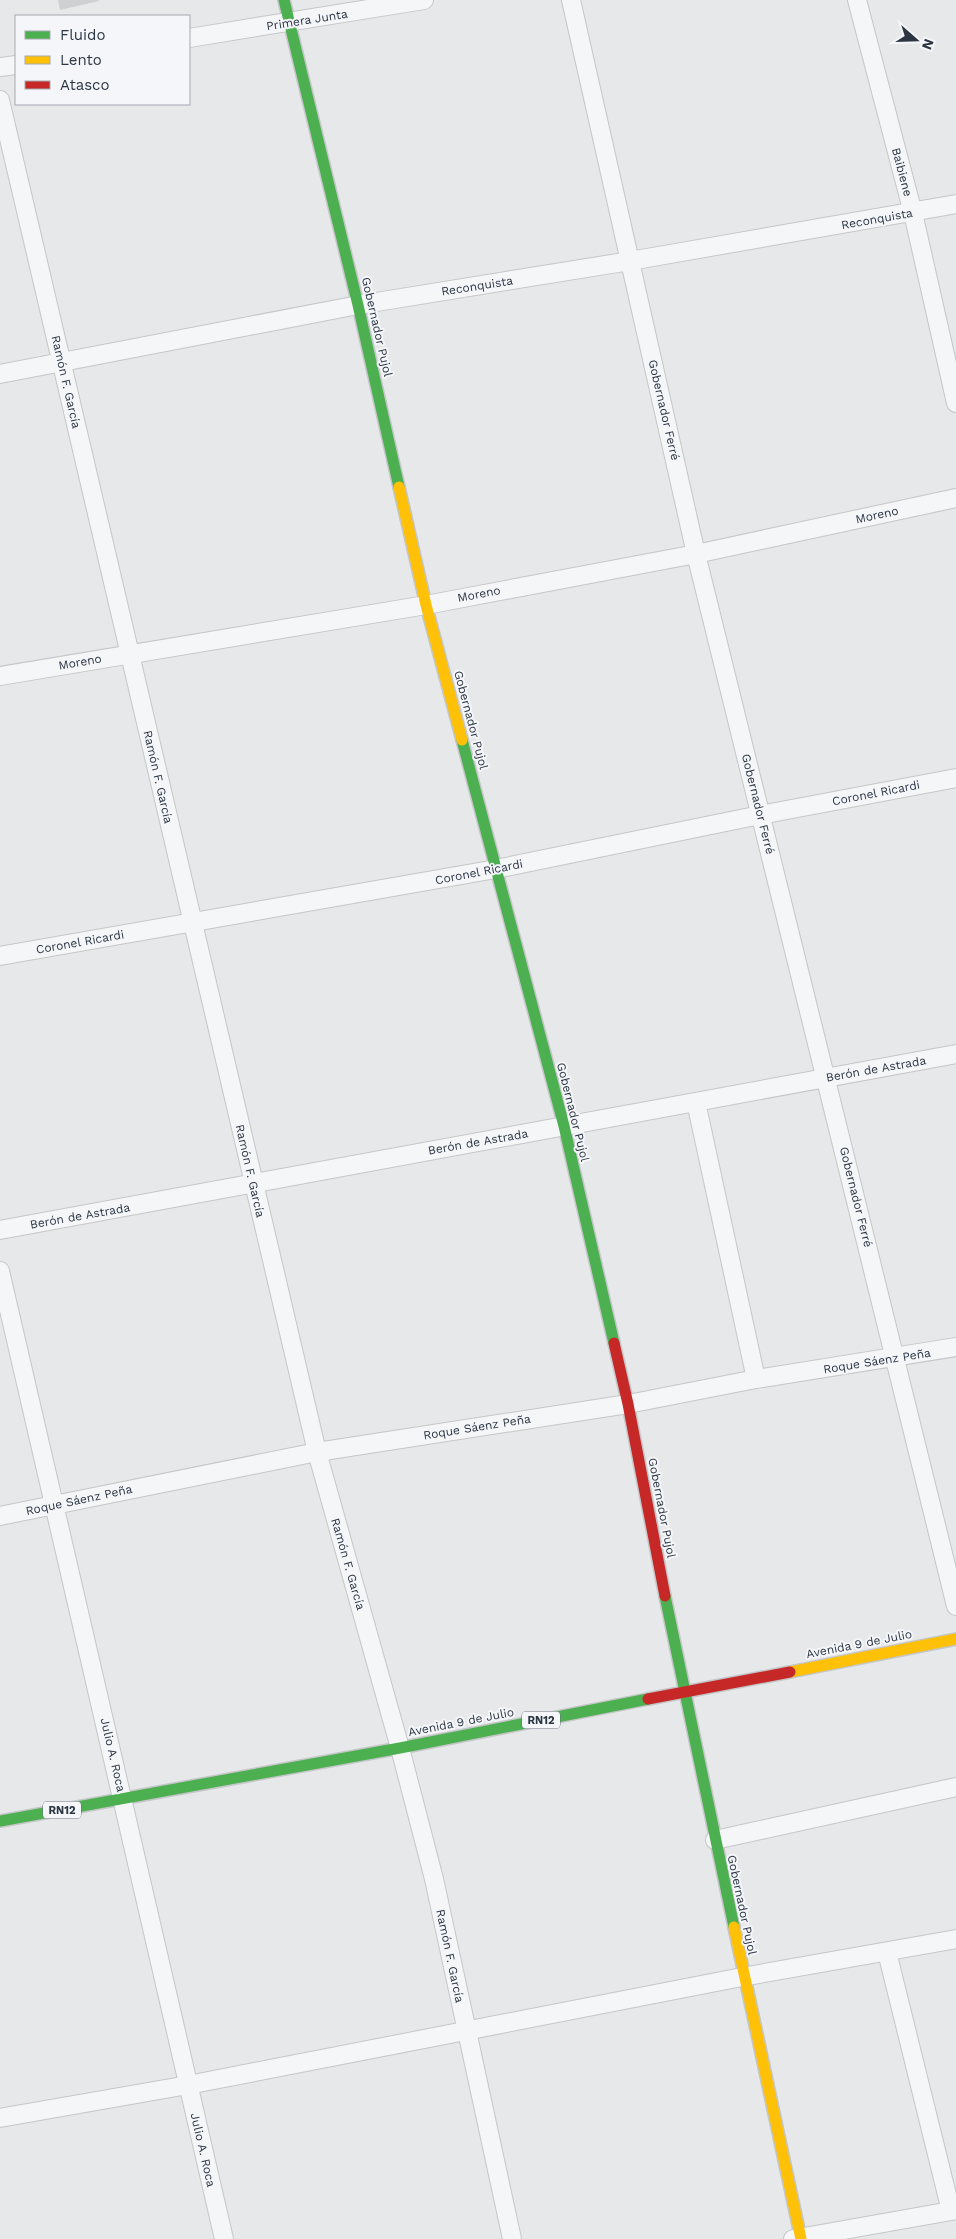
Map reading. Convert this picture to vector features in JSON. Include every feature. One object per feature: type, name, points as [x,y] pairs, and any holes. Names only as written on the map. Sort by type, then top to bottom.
[{"type":"main road","name":"Gobernador Pujol","points":[[284,0],[358,305],[426,604],[564,1126],[628,1404],[683,1692],[798,2239]]},
{"type":"main road","name":"Avenida 9 de Julio","points":[[0,1821],[400,1748],[956,1639]]},
{"type":"street","name":"Primera Junta","points":[[190,38],[424,0]]},
{"type":"street","name":"Gobernador Ferré","points":[[571,0],[696,554],[956,1606]]},
{"type":"street","name":"Baibiene","points":[[857,0],[913,213],[956,403]]},
{"type":"street","points":[[0,68],[15,65]]},
{"type":"street","name":"Ramón F. García","points":[[0,100],[317,1452],[400,1748],[434,1879],[512,2239]]},
{"type":"street","name":"Reconquista","points":[[0,374],[358,305],[630,261],[956,204]]},
{"type":"street","name":"Moreno","points":[[0,676],[426,604],[696,554],[956,498]]},
{"type":"street","name":"Coronel Ricardi","points":[[0,956],[496,869],[760,815],[956,778]]},
{"type":"street","name":"Berón de Astrada","points":[[0,1230],[956,1054]]},
{"type":"street","points":[[696,1102],[756,1379]]},
{"type":"street","name":"Julio A. Roca","points":[[0,1271],[224,2239]]},
{"type":"street","name":"Roque Sáenz Peña","points":[[0,1516],[317,1452],[628,1404],[756,1379],[956,1348]]},
{"type":"street","points":[[714,1840],[956,1787]]},
{"type":"street","points":[[0,2118],[188,2085],[742,1977],[956,1939]]},
{"type":"street","points":[[798,2239],[953,2210],[887,1952]]},
{"type":"building","points":[[58,0],[99,0],[99,1],[60,10]]},
{"type":"traffic: fast","points":[[284,0],[358,305],[399,487]]},
{"type":"traffic: fast","points":[[462,740],[564,1126],[614,1343]]},
{"type":"traffic: fast","points":[[665,1596],[734,1927]]},
{"type":"traffic: fast","points":[[0,1821],[400,1748],[648,1699]]},
{"type":"traffic: slow","points":[[399,487],[426,605],[462,740]]},
{"type":"traffic: slow","points":[[790,1672],[956,1639]]},
{"type":"traffic: slow","points":[[734,1927],[801,2239]]},
{"type":"traffic: jam","points":[[614,1343],[628,1404],[665,1596]]},
{"type":"traffic: jam","points":[[648,1699],[790,1672]]}]
